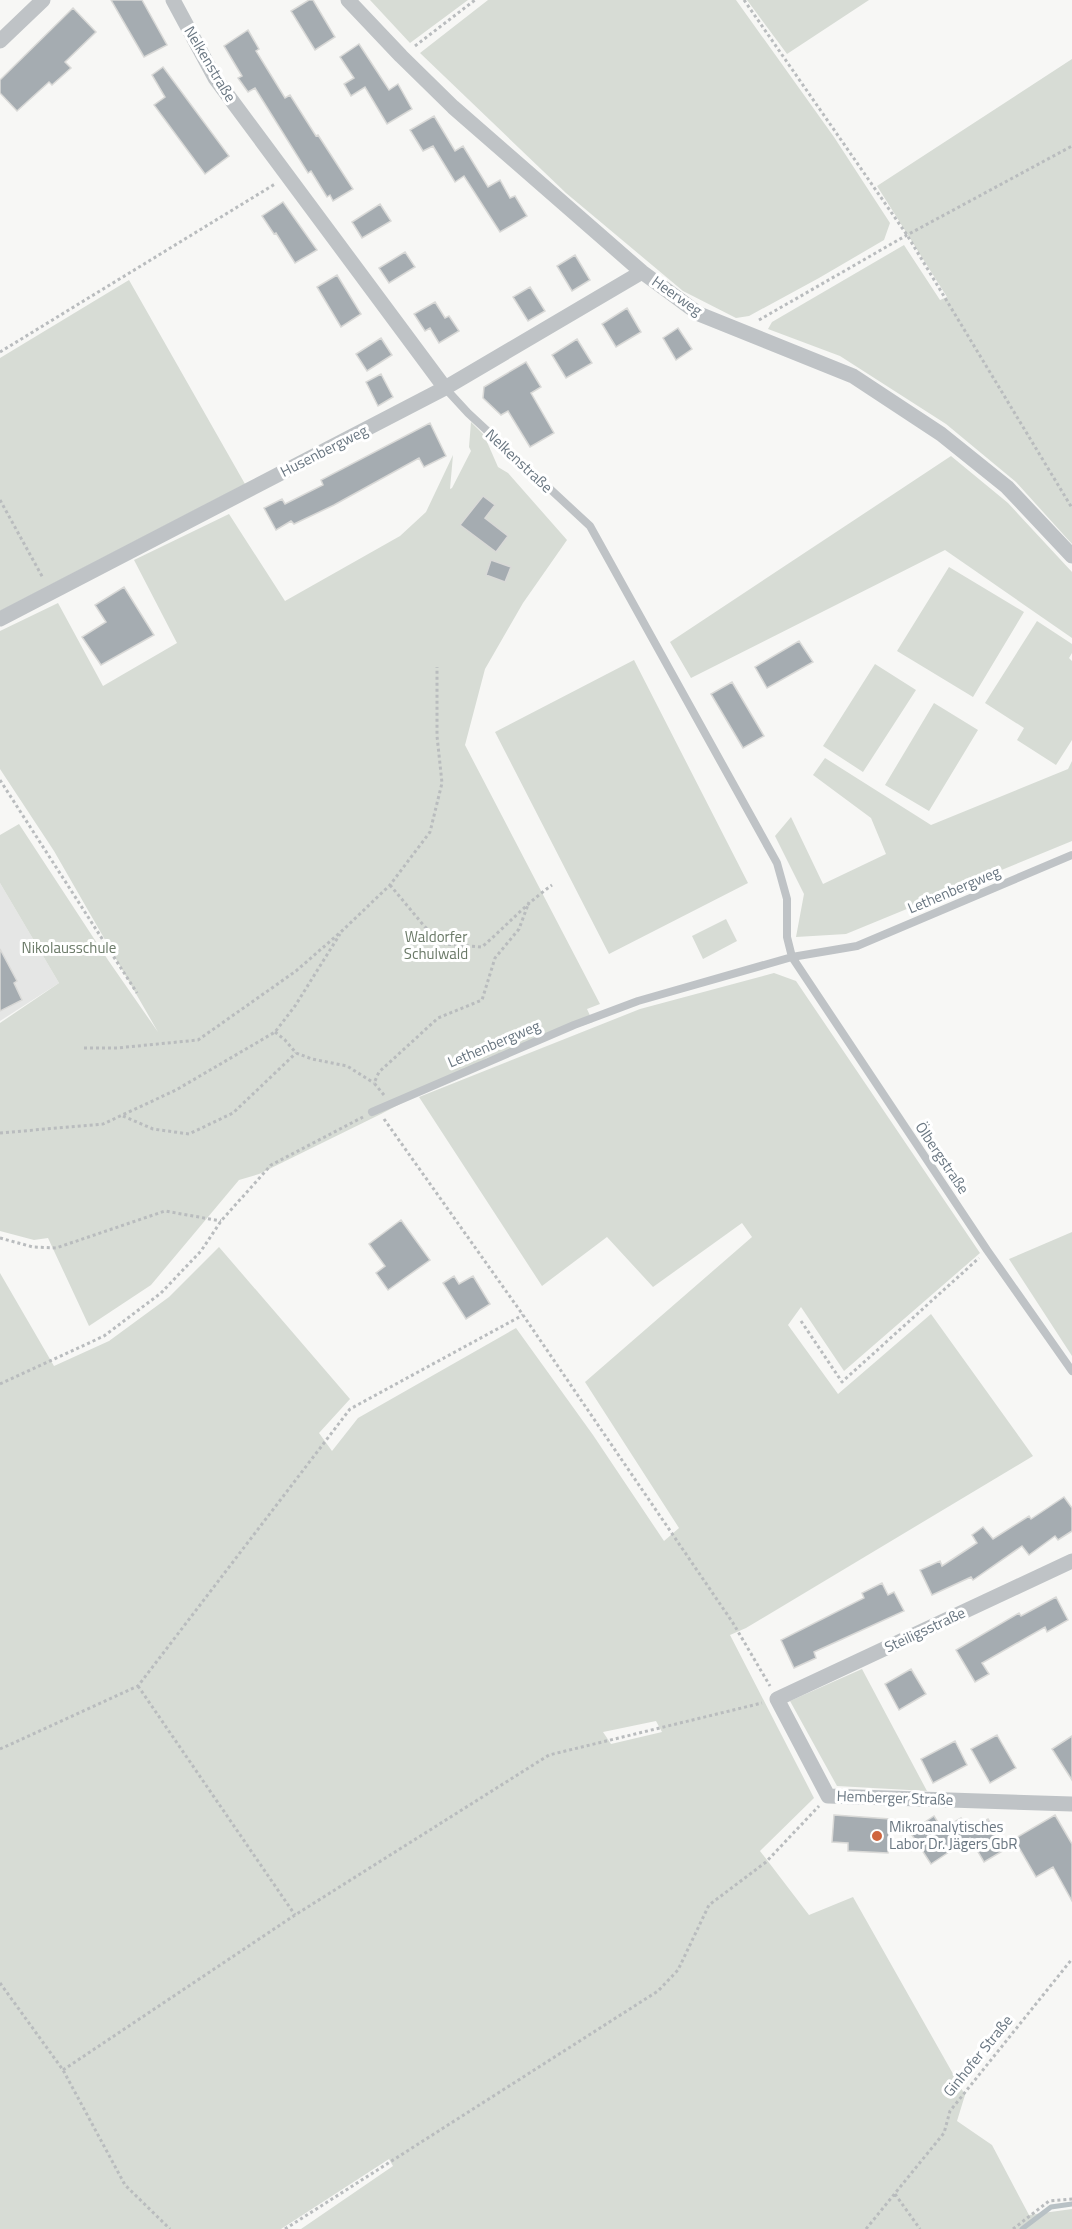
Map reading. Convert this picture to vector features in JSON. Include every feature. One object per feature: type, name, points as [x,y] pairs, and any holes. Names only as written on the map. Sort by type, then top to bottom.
[{"type":"street","points":[[0,41],[43,0]]},
{"type":"street","name":"Nelkenstraße","points":[[173,0],[215,78],[445,388]]},
{"type":"street","name":"Heerweg","points":[[348,0],[453,107],[642,272],[699,314],[852,376],[941,434],[1007,487],[1072,556]]},
{"type":"street","name":"Husenbergweg","points":[[0,619],[445,388],[642,272]]},
{"type":"street","name":"Steiligsstraße","points":[[777,1699],[1072,1561]]},
{"type":"street","name":"Hemberger Straße","points":[[777,1699],[828,1796],[1072,1804]]},
{"type":"lane","name":"Nelkenstraße","points":[[445,388],[468,413],[590,526],[777,863],[787,899],[787,937],[792,957]]},
{"type":"lane","name":"Lethenbergweg","points":[[375,1111],[574,1025],[638,1001],[792,957],[857,945],[1072,855]]},
{"type":"lane","name":"Ölbergstraße","points":[[792,957],[987,1250],[1072,1371]]},
{"type":"path","points":[[401,56],[475,0]]},
{"type":"path","points":[[744,0],[907,236],[1072,508]]},
{"type":"path","points":[[748,335],[756,321],[1072,146]]},
{"type":"path","points":[[0,352],[287,177]]},
{"type":"path","points":[[0,500],[51,593]]},
{"type":"path","points":[[84,1048],[117,1048],[198,1040],[296,970],[343,930],[390,885],[430,832],[442,783],[436,736],[437,667]]},
{"type":"path","points":[[0,780],[137,993]]},
{"type":"path","points":[[390,885],[425,927],[445,944],[482,947],[515,918],[529,902],[552,885]]},
{"type":"path","points":[[374,1083],[379,1072],[438,1018],[482,1000],[495,958],[519,929],[529,902]]},
{"type":"path","points":[[0,1132],[102,1124],[176,1090],[274,1032],[295,1006],[343,930]]},
{"type":"path","points":[[274,1032],[285,1040],[296,1053],[312,1059],[347,1066],[374,1083],[390,1103]]},
{"type":"path","points":[[122,1115],[153,1130],[189,1134],[232,1113],[296,1053]]},
{"type":"path","points":[[0,1384],[104,1336],[161,1293],[201,1251],[221,1221],[271,1165],[375,1111],[523,1315],[733,1623],[777,1699],[549,1755],[295,1915],[63,2070]]},
{"type":"path","points":[[0,1238],[33,1247],[56,1248],[165,1211],[221,1221]]},
{"type":"path","points":[[801,1322],[842,1382],[987,1250]]},
{"type":"path","points":[[0,1749],[138,1686],[350,1409],[523,1315]]},
{"type":"path","points":[[138,1686],[295,1915]]},
{"type":"path","points":[[285,2229],[658,1991],[678,1970],[709,1905],[766,1862],[828,1796]]},
{"type":"path","name":"Ginhofer Straße","points":[[866,2229],[944,2133],[950,2111],[1072,1959]]},
{"type":"path","points":[[0,1983],[63,2070],[125,2186],[170,2229]]},
{"type":"path","points":[[895,2194],[920,2229]]},
{"type":"path","points":[[1013,2229],[1049,2201],[1072,2199]]},
{"type":"shaded area","name":"Nikolausschule","points":[[0,883],[59,983],[0,1021]]},
{"type":"green space","points":[[370,0],[468,0],[410,43]]},
{"type":"green space","points":[[488,0],[736,0],[834,137],[890,223],[884,240],[749,316],[736,318],[683,291],[566,193],[420,53]]},
{"type":"green space","points":[[747,0],[869,0],[787,54]]},
{"type":"green space","points":[[1072,59],[1072,544],[1016,482],[946,424],[840,356],[768,329],[772,322],[904,245],[940,300],[947,297],[877,186]]},
{"type":"green space","points":[[129,280],[245,484],[0,611],[0,358]]},
{"type":"green space","name":"Waldorfer Schulwald","points":[[471,422],[484,435],[498,467],[508,473],[567,540],[523,603],[485,669],[465,745],[600,1004],[587,1009],[593,1022],[487,1058],[381,1114],[259,1174],[239,1180],[151,1285],[89,1326],[48,1238],[34,1240],[0,1231],[0,1023],[59,983],[0,883],[0,835],[19,824],[158,1032],[54,851],[0,769],[0,631],[58,603],[103,686],[177,643],[134,560],[229,514],[285,601],[400,536],[426,512],[453,455],[450,489],[452,488],[471,451],[469,447]]},
{"type":"green space","points":[[951,456],[1008,503],[1072,572],[1072,638],[945,550],[691,678],[670,642]]},
{"type":"green space","points":[[949,567],[1024,612],[973,697],[897,651]]},
{"type":"green space","points":[[1037,621],[1072,644],[1072,653],[1069,658],[1072,661],[1072,740],[1056,765],[1017,740],[1024,728],[985,703]]},
{"type":"green space","points":[[634,660],[748,883],[609,954],[495,732]]},
{"type":"green space","points":[[875,664],[916,690],[863,772],[823,746]]},
{"type":"green space","points":[[934,703],[978,730],[929,811],[885,785]]},
{"type":"green space","points":[[825,758],[931,825],[1068,769],[1072,761],[1072,841],[846,934],[796,937],[804,894],[775,836],[791,817],[823,884],[886,854],[871,818],[813,775]]},
{"type":"green space","points":[[726,919],[737,941],[703,959],[692,936]]},
{"type":"green space","points":[[774,973],[796,981],[980,1253],[844,1371],[801,1307],[788,1325],[838,1394],[931,1314],[1033,1456],[746,1628],[730,1635],[814,1798],[760,1851],[809,1915],[853,1897],[965,2095],[957,2121],[992,2145],[1029,2215],[1072,2209],[1072,2229],[301,2229],[393,2166],[389,2159],[281,2229],[0,2229],[0,1273],[54,1366],[109,1341],[169,1297],[219,1247],[350,1399],[319,1433],[332,1451],[358,1418],[516,1328],[593,1435],[664,1541],[679,1528],[585,1382],[752,1237],[742,1223],[653,1287],[607,1237],[542,1286],[419,1097],[640,1009]],"holes":[[[656,1721],[662,1732],[611,1744],[603,1732]]]},
{"type":"green space","points":[[1072,1232],[1072,1356],[1009,1259]]},
{"type":"green space","points":[[862,1669],[927,1791],[837,1786],[790,1701]]},
{"type":"building","points":[[111,0],[142,0],[167,45],[144,57]]},
{"type":"building","points":[[313,0],[335,37],[315,50],[291,11]]},
{"type":"building","points":[[73,8],[96,32],[65,62],[71,68],[52,85],[49,82],[17,111],[0,93],[0,80]]},
{"type":"building","points":[[248,30],[259,49],[256,51],[285,98],[290,95],[353,189],[333,201],[330,195],[327,197],[311,171],[308,173],[255,88],[248,92],[238,78],[242,76],[224,46]]},
{"type":"building","points":[[359,44],[389,90],[398,84],[412,109],[387,124],[365,87],[351,96],[344,84],[354,78],[340,57]]},
{"type":"building","points":[[163,67],[229,156],[205,174],[154,105],[165,97],[152,75]]},
{"type":"building","points":[[434,116],[455,151],[463,146],[488,187],[500,180],[510,198],[515,196],[527,216],[500,232],[464,176],[455,182],[433,146],[423,151],[410,130]]},
{"type":"building","points":[[283,202],[317,250],[295,263],[262,216]]},
{"type":"building","points":[[380,204],[391,221],[362,238],[352,222]]},
{"type":"building","points":[[405,252],[415,267],[389,283],[379,268]]},
{"type":"building","points":[[575,255],[590,280],[572,291],[557,266]]},
{"type":"building","points":[[337,275],[361,314],[341,327],[317,287]]},
{"type":"building","points":[[530,287],[545,311],[528,321],[513,297]]},
{"type":"building","points":[[435,302],[445,318],[449,316],[459,331],[439,343],[430,328],[425,331],[414,314]]},
{"type":"building","points":[[627,308],[641,332],[616,347],[602,324]]},
{"type":"building","points":[[678,328],[692,349],[676,360],[663,338]]},
{"type":"building","points":[[381,338],[392,355],[367,371],[356,354]]},
{"type":"building","points":[[577,339],[592,363],[566,378],[552,355]]},
{"type":"building","points":[[526,362],[541,387],[531,393],[554,433],[530,447],[508,411],[501,415],[483,398],[484,387]]},
{"type":"building","points":[[381,374],[393,397],[378,406],[366,382]]},
{"type":"building","points":[[430,423],[446,456],[424,467],[419,458],[334,505],[294,524],[291,521],[276,530],[264,508],[282,499],[285,504],[323,485],[321,480]]},
{"type":"building","points":[[483,496],[495,505],[485,518],[508,536],[496,552],[460,525]]},
{"type":"building","points":[[491,560],[511,567],[505,582],[486,575]]},
{"type":"building","points":[[124,587],[154,635],[101,665],[82,637],[106,622],[95,605]]},
{"type":"building","points":[[799,641],[813,662],[767,688],[755,667]]},
{"type":"building","points":[[732,682],[764,736],[743,748],[711,694]]},
{"type":"building","points":[[0,949],[17,981],[14,983],[22,1000],[0,1011]]},
{"type":"building","points":[[401,1220],[430,1260],[388,1290],[376,1273],[385,1266],[369,1244]]},
{"type":"building","points":[[454,1276],[459,1284],[473,1276],[490,1304],[466,1319],[443,1283]]},
{"type":"building","points":[[1064,1497],[1072,1508],[1072,1531],[1058,1540],[1055,1536],[1029,1555],[1022,1546],[973,1580],[971,1577],[932,1595],[920,1570],[940,1561],[942,1566],[977,1543],[972,1535],[983,1527],[993,1539],[1029,1516],[1031,1519]]},
{"type":"building","points":[[882,1583],[888,1595],[894,1592],[904,1611],[814,1652],[816,1658],[794,1668],[781,1640],[864,1598],[862,1593]]},
{"type":"building","points":[[1056,1597],[1068,1620],[1047,1632],[1045,1627],[982,1663],[989,1674],[975,1682],[956,1650],[1019,1613],[1021,1616]]},
{"type":"building","points":[[911,1669],[926,1694],[899,1710],[885,1684]]},
{"type":"building","points":[[997,1735],[1016,1768],[990,1783],[971,1749]]},
{"type":"building","points":[[1072,1736],[1072,1780],[1052,1749]]},
{"type":"building","points":[[955,1741],[967,1765],[933,1783],[921,1759]]},
{"type":"building","points":[[834,1815],[890,1819],[888,1853],[848,1851],[848,1843],[832,1842]]},
{"type":"building","points":[[1055,1815],[1072,1844],[1072,1901],[1053,1867],[1036,1877],[1014,1839]]},
{"type":"building","points":[[934,1816],[942,1829],[961,1818],[968,1831],[988,1819],[1006,1849],[984,1862],[970,1838],[931,1864],[910,1832]]},
{"type":"waterway","points":[[1022,2229],[1051,2207],[1072,2204]]},
{"type":"place","name":"Mikroanalytisches Labor Dr. Jägers GbR","points":[[877,1836]]}]
